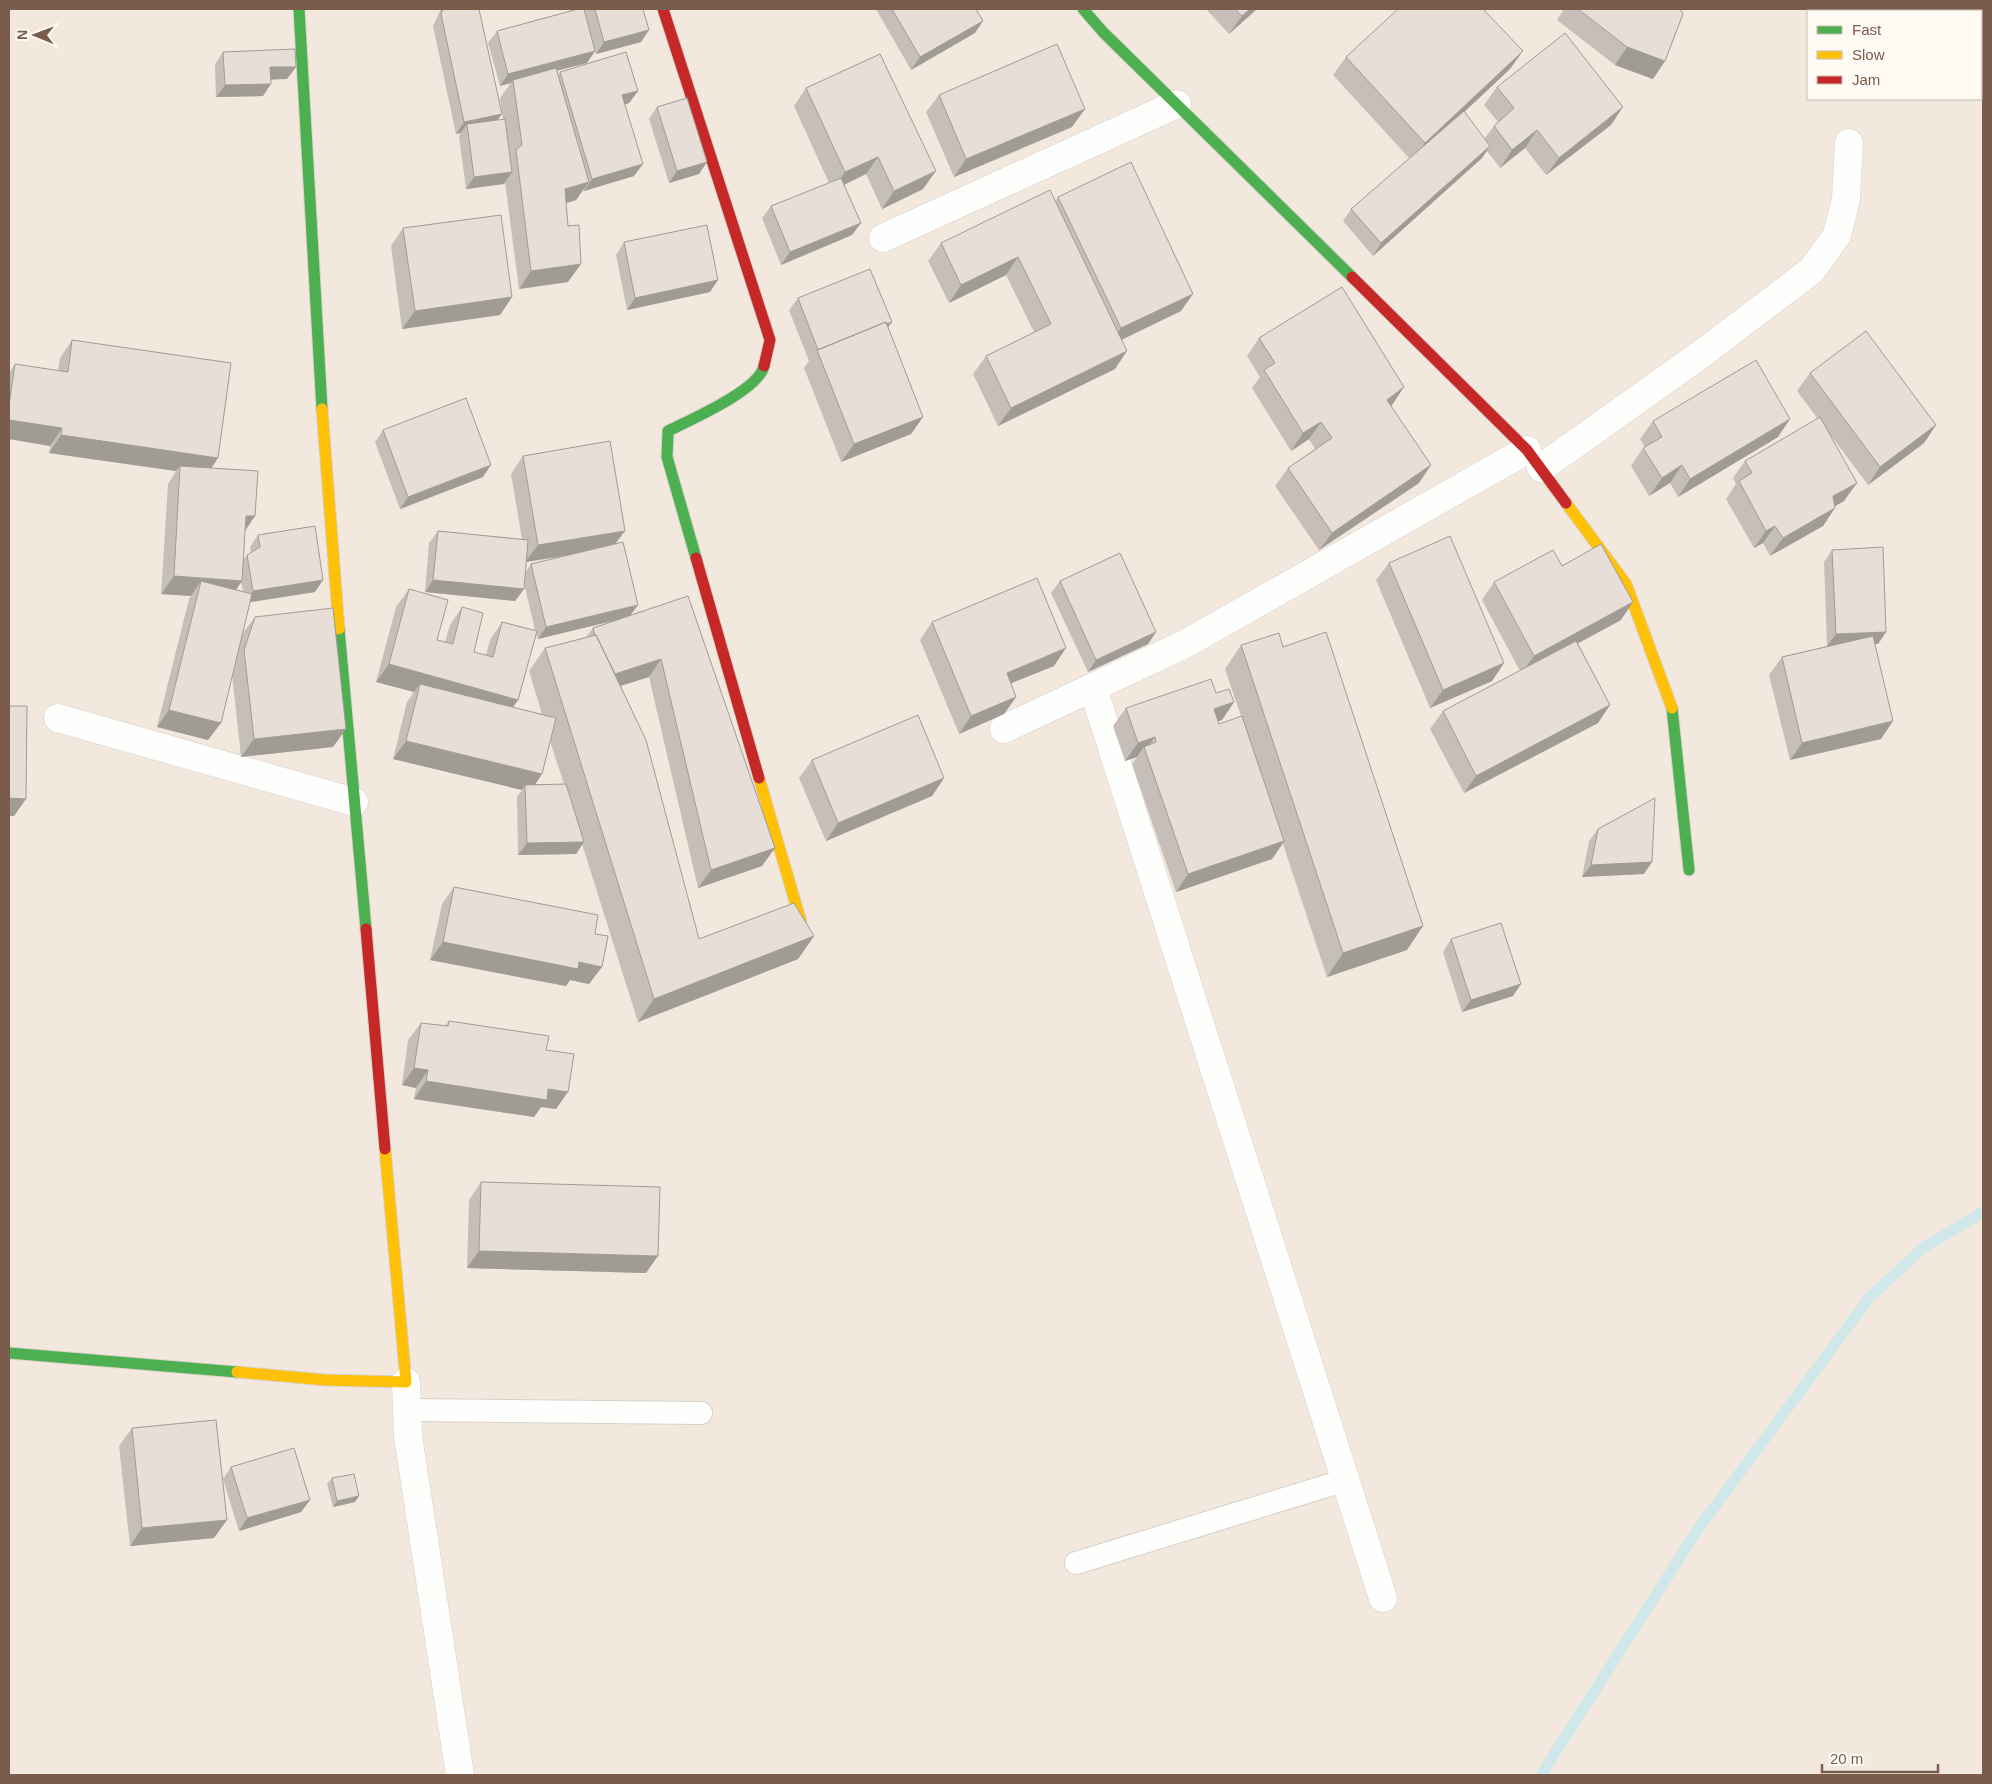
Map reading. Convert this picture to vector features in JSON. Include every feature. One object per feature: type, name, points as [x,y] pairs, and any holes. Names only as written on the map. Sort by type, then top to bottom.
[{"type":"street","points":[[299,9],[326,485],[406,1382],[408,1436],[460,1775]]},
{"type":"street","points":[[663,9],[770,340],[763,373],[731,399],[668,431],[667,456],[801,922]]},
{"type":"street","points":[[1083,9],[1534,459],[1626,584],[1671,702],[1690,870]]},
{"type":"street","points":[[882,238],[1177,104]]},
{"type":"street","points":[[1004,729],[1185,644],[1534,459],[1700,355],[1812,270],[1838,235],[1846,199],[1849,143]]},
{"type":"street","points":[[1092,688],[1383,1598]]},
{"type":"street","points":[[58,718],[354,802]]},
{"type":"street","points":[[9,1352],[326,1380],[406,1382]]},
{"type":"lane","points":[[407,1410],[701,1413]]},
{"type":"lane","points":[[1076,1563],[1346,1480]]},
{"type":"shaded area","points":[[9,9],[1983,9],[1983,1775],[9,1775]]},
{"type":"building","points":[[443,9],[479,9],[502,114],[464,122],[441,14]]},
{"type":"building","points":[[584,9],[595,51],[508,74],[497,31]]},
{"type":"building","points":[[595,9],[643,9],[649,30],[604,42]]},
{"type":"building","points":[[892,9],[976,9],[983,21],[920,57]]},
{"type":"building","points":[[1235,9],[1250,9],[1242,16]]},
{"type":"building","points":[[1398,9],[1483,9],[1523,51],[1425,143],[1346,57]]},
{"type":"building","points":[[1578,9],[1680,9],[1683,14],[1665,61],[1627,47]]},
{"type":"building","points":[[1908,9],[1974,9],[1974,10]]},
{"type":"building","points":[[1565,33],[1623,107],[1559,158],[1537,130],[1512,150],[1494,126],[1514,108],[1497,87]]},
{"type":"building","points":[[1057,44],[1085,109],[966,159],[939,95]]},
{"type":"building","points":[[295,49],[296,67],[270,67],[271,84],[225,85],[223,52]]},
{"type":"building","points":[[626,52],[638,91],[622,95],[643,164],[592,179],[560,72]]},
{"type":"building","points":[[880,54],[936,171],[894,191],[878,157],[845,172],[806,88]]},
{"type":"building","points":[[556,68],[589,182],[565,189],[568,226],[579,225],[581,264],[531,271],[516,150],[522,145],[513,80]]},
{"type":"building","points":[[687,98],[707,162],[677,171],[657,107]]},
{"type":"building","points":[[1464,111],[1490,146],[1381,243],[1351,209]]},
{"type":"building","points":[[505,119],[512,172],[474,177],[467,124]]},
{"type":"building","points":[[1131,162],[1193,294],[1121,328],[1058,197]]},
{"type":"building","points":[[841,178],[861,223],[790,252],[771,206]]},
{"type":"building","points":[[1050,190],[1127,351],[1011,408],[986,356],[1051,324],[1018,257],[961,285],[941,243]]},
{"type":"building","points":[[501,215],[512,297],[415,311],[403,228]]},
{"type":"building","points":[[707,225],[718,280],[635,298],[624,242]]},
{"type":"building","points":[[870,269],[892,322],[886,324],[886,322],[818,350],[798,298]]},
{"type":"building","points":[[1342,287],[1404,387],[1387,400],[1431,465],[1332,533],[1288,468],[1332,438],[1321,422],[1303,433],[1264,370],[1275,363],[1259,338]]},
{"type":"building","points":[[886,322],[923,417],[854,444],[817,350]]},
{"type":"building","points":[[1866,331],[1936,425],[1880,467],[1810,373]]},
{"type":"building","points":[[72,340],[231,363],[218,458],[61,435],[62,428],[9,420],[9,405],[15,364],[68,372]]},
{"type":"building","points":[[1756,360],[1790,419],[1690,479],[1682,465],[1662,478],[1643,448],[1662,437],[1653,421]]},
{"type":"building","points":[[466,398],[491,465],[408,497],[383,430]]},
{"type":"building","points":[[1820,417],[1857,483],[1833,496],[1835,508],[1783,538],[1775,526],[1766,531],[1739,481],[1752,473],[1745,461]]},
{"type":"building","points":[[610,441],[625,531],[538,545],[523,456]]},
{"type":"building","points":[[180,466],[258,471],[255,516],[246,516],[242,581],[174,576]]},
{"type":"building","points":[[315,526],[323,580],[253,591],[247,555],[260,547],[258,535]]},
{"type":"building","points":[[438,531],[528,540],[524,589],[433,580]]},
{"type":"building","points":[[1450,536],[1504,663],[1443,690],[1389,563]]},
{"type":"building","points":[[623,542],[638,605],[546,627],[531,564]]},
{"type":"building","points":[[1601,544],[1633,602],[1534,656],[1494,582],[1553,550],[1562,566]]},
{"type":"building","points":[[1883,547],[1886,632],[1836,634],[1832,550]]},
{"type":"building","points":[[1120,553],[1156,632],[1096,660],[1060,581]]},
{"type":"building","points":[[1037,578],[1066,648],[1007,673],[1016,697],[971,716],[932,622]]},
{"type":"building","points":[[201,581],[252,594],[221,723],[169,710]]},
{"type":"building","points":[[409,589],[448,600],[437,640],[453,644],[462,607],[483,613],[474,652],[493,657],[502,622],[537,631],[518,700],[389,664]]},
{"type":"building","points":[[688,596],[775,848],[711,870],[661,659],[615,674],[593,628]]},
{"type":"building","points":[[333,608],[346,729],[254,739],[244,650],[255,617]]},
{"type":"building","points":[[1326,632],[1423,926],[1343,953],[1241,645],[1279,633],[1283,647]]},
{"type":"building","points":[[596,635],[646,740],[699,939],[794,903],[814,936],[654,999],[545,648]]},
{"type":"building","points":[[1873,636],[1893,721],[1802,743],[1782,657]]},
{"type":"building","points":[[1576,641],[1610,705],[1476,776],[1443,711]]},
{"type":"building","points":[[1211,679],[1216,693],[1229,689],[1234,702],[1214,709],[1219,724],[1242,716],[1284,841],[1188,874],[1144,747],[1156,742],[1155,737],[1138,743],[1126,708]]},
{"type":"building","points":[[420,684],[556,718],[542,774],[406,741]]},
{"type":"building","points":[[9,706],[27,706],[26,799],[9,798]]},
{"type":"building","points":[[918,715],[944,778],[838,823],[812,760]]},
{"type":"building","points":[[566,784],[584,842],[527,843],[525,785]]},
{"type":"building","points":[[1655,798],[1652,862],[1591,865],[1598,829]]},
{"type":"building","points":[[454,887],[598,915],[595,934],[608,936],[602,967],[579,962],[578,969],[443,942]]},
{"type":"building","points":[[1501,923],[1521,984],[1471,1000],[1451,939]]},
{"type":"building","points":[[449,1021],[549,1036],[546,1050],[574,1054],[568,1092],[548,1089],[547,1100],[426,1081],[428,1070],[414,1068],[421,1023],[448,1026]]},
{"type":"building","points":[[481,1182],[660,1187],[658,1256],[479,1251]]},
{"type":"building","points":[[216,1420],[227,1520],[142,1528],[132,1428]]},
{"type":"building","points":[[294,1448],[310,1500],[247,1518],[231,1467]]},
{"type":"building","points":[[354,1474],[359,1496],[337,1501],[332,1478]]},
{"type":"waterway","points":[[1541,1775],[1698,1529],[1870,1297],[1923,1248],[1983,1212]]},
{"type":"traffic: fast","points":[[299,9],[322,409]]},
{"type":"traffic: fast","points":[[1083,9],[1103,32],[1352,277]]},
{"type":"traffic: fast","points":[[696,558],[667,457],[668,431],[707,412],[737,394],[750,385],[764,366]]},
{"type":"traffic: fast","points":[[339,629],[366,929]]},
{"type":"traffic: fast","points":[[1672,708],[1689,870]]},
{"type":"traffic: fast","points":[[9,1353],[237,1372]]},
{"type":"traffic: slow","points":[[322,409],[339,629]]},
{"type":"traffic: slow","points":[[1566,503],[1626,584],[1672,708]]},
{"type":"traffic: slow","points":[[759,778],[801,922]]},
{"type":"traffic: slow","points":[[237,1372],[326,1380],[406,1382],[385,1149]]},
{"type":"traffic: jam","points":[[663,9],[770,340],[764,366]]},
{"type":"traffic: jam","points":[[1352,277],[1527,450],[1566,503]]},
{"type":"traffic: jam","points":[[696,558],[759,778]]},
{"type":"traffic: jam","points":[[366,929],[385,1149]]}]
